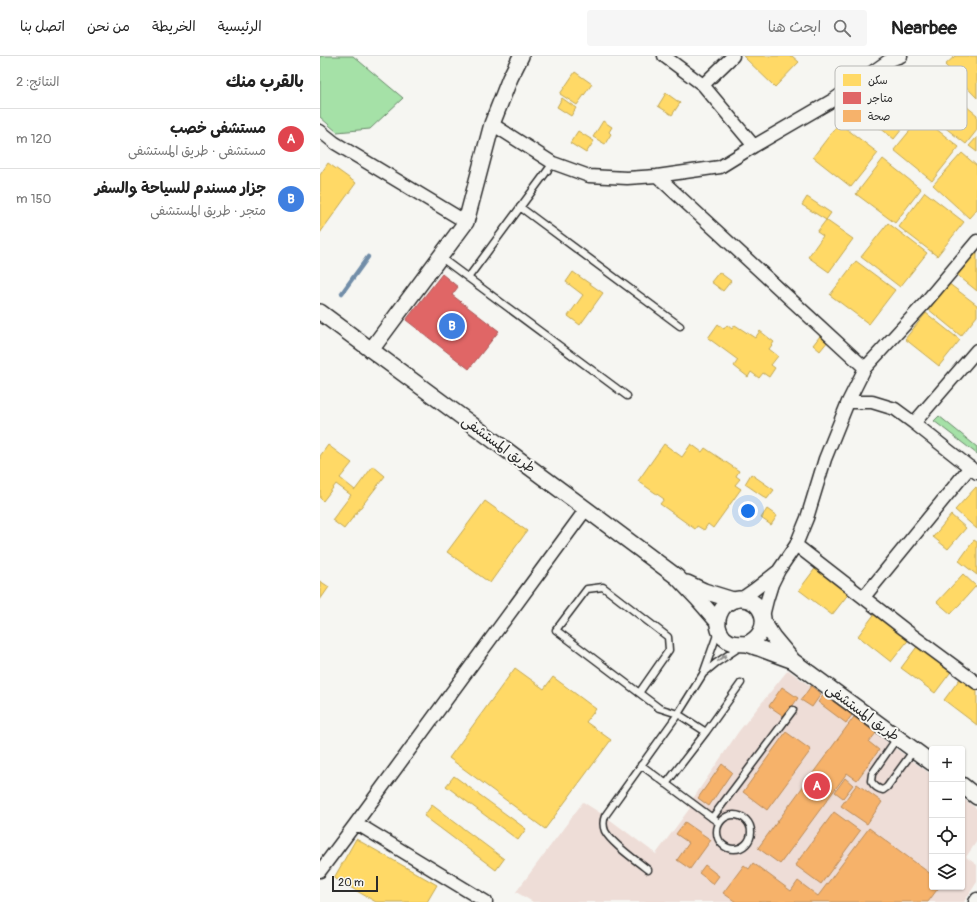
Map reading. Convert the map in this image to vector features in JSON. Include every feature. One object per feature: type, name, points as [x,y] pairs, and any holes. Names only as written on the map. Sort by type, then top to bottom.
[{"type":"street","points":[[371,350],[466,222],[492,124],[510,78],[521,56]]},
{"type":"street","points":[[664,56],[702,85],[754,146]]},
{"type":"street","points":[[702,85],[732,56]]},
{"type":"street","points":[[882,66],[901,56]]},
{"type":"street","points":[[492,124],[553,162],[589,176],[627,178],[658,176],[720,167],[835,99]]},
{"type":"street","points":[[320,131],[335,143],[466,222]]},
{"type":"street","points":[[658,176],[865,368]]},
{"type":"street","points":[[779,570],[754,590],[727,603],[722,608],[718,615],[718,625],[722,634],[731,643],[745,644],[753,641],[762,630],[769,595],[779,570],[796,545],[807,518],[825,459],[848,402],[865,368],[924,304],[977,241]]},
{"type":"street","name":"طريق المستشفى","points":[[320,312],[677,577],[704,591],[737,599]]},
{"type":"street","points":[[914,423],[977,350]]},
{"type":"street","points":[[848,402],[872,402],[895,409],[973,470],[864,598]]},
{"type":"street","points":[[320,871],[586,509]]},
{"type":"street","points":[[796,545],[977,683]]},
{"type":"street","name":"طريق المستشفى","points":[[677,577],[698,599],[718,625]]},
{"type":"street","points":[[737,599],[748,600],[755,604],[760,609],[763,620]]},
{"type":"street","name":"طريق المستشفى","points":[[763,620],[772,637],[793,661],[929,761]]},
{"type":"street","name":"طريق المستشفى","points":[[745,644],[793,661]]},
{"type":"street","points":[[965,788],[977,796]]},
{"type":"street","points":[[356,822],[486,902]]},
{"type":"lane","points":[[468,278],[553,162]]},
{"type":"lane","points":[[520,207],[680,326]]},
{"type":"lane","points":[[440,257],[627,396]]},
{"type":"lane","points":[[639,694],[669,650],[668,637],[603,588],[587,589],[556,630],[639,694],[659,708],[678,714],[706,732]]},
{"type":"lane","points":[[648,870],[610,838],[605,831],[603,821],[605,816],[678,714],[703,674],[718,625]]},
{"type":"lane","points":[[703,674],[745,644]]},
{"type":"lane","points":[[666,784],[741,683]]},
{"type":"lane","points":[[712,818],[793,710]]},
{"type":"lane","points":[[897,738],[872,774],[871,781],[874,786],[883,790],[887,787],[914,750]]},
{"type":"lane","points":[[641,765],[719,823]]},
{"type":"lane","points":[[733,815],[744,818],[750,827],[750,838],[747,843],[737,849],[726,847],[719,839],[717,834],[719,823],[728,816],[733,815]]},
{"type":"shaded area","points":[[788,670],[821,694],[824,694],[929,773],[929,890],[965,890],[965,800],[977,809],[977,841],[966,857],[977,865],[977,882],[964,902],[533,902],[516,892],[583,802],[605,816],[656,854],[690,808],[688,806],[739,731]]},
{"type":"green space","points":[[320,56],[353,56],[403,98],[370,129],[337,132],[320,117]]},
{"type":"green space","points":[[939,416],[977,447],[977,454],[934,421]]},
{"type":"building: سكن","points":[[743,56],[792,56],[799,62],[775,87]]},
{"type":"building: سكن","points":[[955,56],[977,56],[977,98],[967,88],[967,66],[945,65]]},
{"type":"building: سكن","points":[[575,72],[592,84],[577,105],[560,94]]},
{"type":"building: سكن","points":[[666,93],[680,103],[672,115],[658,106]]},
{"type":"building: سكن","points":[[562,98],[576,108],[571,116],[557,107]]},
{"type":"building: سكن","points":[[967,107],[977,115],[977,130],[966,144],[948,130],[967,130]]},
{"type":"building: سكن","points":[[603,121],[612,127],[609,132],[611,134],[605,144],[593,137]]},
{"type":"building: سكن","points":[[835,128],[835,130],[848,130],[878,153],[851,187],[813,157]]},
{"type":"building: سكن","points":[[883,130],[901,130],[894,139]]},
{"type":"building: سكن","points":[[910,130],[937,130],[959,147],[932,181],[894,150]]},
{"type":"building: سكن","points":[[578,131],[594,141],[586,153],[570,143]]},
{"type":"building: سكن","points":[[977,137],[977,152],[969,146]]},
{"type":"building: سكن","points":[[962,153],[977,166],[977,209],[969,218],[933,185]]},
{"type":"building: سكن","points":[[883,159],[921,189],[895,223],[856,194]]},
{"type":"building: سكن","points":[[328,163],[356,183],[320,233],[320,175]]},
{"type":"building: سكن","points":[[925,192],[964,222],[937,256],[899,227]]},
{"type":"building: سكن","points":[[807,197],[831,213],[826,220],[802,205]]},
{"type":"building: سكن","points":[[826,220],[853,239],[829,272],[808,257],[823,236],[817,232]]},
{"type":"building: سكن","points":[[888,223],[927,253],[900,287],[861,257]]},
{"type":"building: سكن","points":[[977,248],[977,291],[956,274]]},
{"type":"building: سكن","points":[[856,261],[895,290],[869,324],[830,295]]},
{"type":"building: سكن","points":[[573,272],[603,293],[580,325],[568,316],[583,295],[566,282]]},
{"type":"building: سكن","points":[[719,272],[731,281],[723,291],[711,282]]},
{"type":"building: سكن","points":[[948,283],[977,305],[977,316],[961,336],[928,309]]},
{"type":"building: سكن","points":[[926,313],[960,340],[939,366],[905,339]]},
{"type":"building: سكن","points":[[718,324],[724,329],[727,325],[732,329],[735,325],[755,338],[760,331],[774,342],[769,349],[778,356],[771,365],[775,368],[769,377],[763,373],[759,378],[751,372],[748,377],[734,366],[738,360],[708,338]]},
{"type":"building: سكن","points":[[820,336],[828,341],[820,351],[813,345]]},
{"type":"building: سكن","points":[[664,444],[682,457],[691,444],[702,452],[705,448],[739,471],[736,476],[740,479],[735,485],[741,489],[713,528],[708,524],[704,530],[697,526],[695,529],[660,504],[664,499],[638,481]]},
{"type":"building: سكن","points":[[328,445],[352,463],[340,478],[355,490],[373,466],[385,476],[344,529],[332,520],[351,495],[336,484],[323,501],[320,498],[320,456]]},
{"type":"building: سكن","points":[[751,474],[774,490],[767,499],[745,484]]},
{"type":"building: سكن","points":[[976,487],[977,488],[977,529],[955,510]]},
{"type":"building: سكن","points":[[485,501],[527,531],[490,583],[447,552]]},
{"type":"building: سكن","points":[[767,509],[777,516],[771,525],[761,518]]},
{"type":"building: سكن","points":[[951,515],[966,528],[948,549],[933,537]]},
{"type":"building: سكن","points":[[974,540],[977,542],[977,575],[959,561]]},
{"type":"building: سكن","points":[[817,566],[850,592],[832,615],[799,590]]},
{"type":"building: سكن","points":[[963,574],[976,586],[951,614],[937,602]]},
{"type":"building: سكن","points":[[320,581],[329,587],[320,600]]},
{"type":"building: سكن","points":[[876,612],[910,638],[891,662],[858,636]]},
{"type":"building: سكن","points":[[919,644],[953,669],[935,693],[901,668]]},
{"type":"building: سكن","points":[[515,668],[544,689],[553,677],[596,709],[586,722],[611,740],[545,829],[449,758]]},
{"type":"building: سكن","points":[[962,676],[977,688],[977,725],[944,700]]},
{"type":"building: سكن","points":[[454,776],[526,829],[518,840],[446,786]]},
{"type":"building: سكن","points":[[432,805],[504,859],[496,870],[424,816]]},
{"type":"building: سكن","points":[[356,839],[437,885],[427,902],[376,902],[334,878]]},
{"type":"building: متاجر","points":[[442,274],[458,287],[452,295],[499,331],[469,369],[406,320]]},
{"type":"building: صحة","points":[[811,686],[821,694],[812,707],[801,700]]},
{"type":"building: صحة","points":[[782,687],[798,698],[785,717],[769,706]]},
{"type":"building: صحة","points":[[824,694],[852,715],[846,723],[818,702]]},
{"type":"building: صحة","points":[[854,717],[876,733],[869,742],[879,750],[857,780],[847,773],[780,864],[758,848]]},
{"type":"building: صحة","points":[[786,732],[811,750],[767,810],[743,792]]},
{"type":"building: صحة","points":[[722,764],[732,772],[709,806],[698,798]]},
{"type":"building: صحة","points":[[845,778],[853,785],[843,798],[835,792]]},
{"type":"building: صحة","points":[[857,784],[882,802],[867,824],[841,806]]},
{"type":"building: صحة","points":[[834,812],[860,831],[821,884],[795,865]]},
{"type":"building: صحة","points":[[685,822],[711,840],[690,869],[677,860],[689,843],[676,834]]},
{"type":"building: صحة","points":[[869,828],[929,873],[929,890],[937,890],[928,902],[736,902],[723,893],[744,865],[749,869],[753,863],[791,891],[798,881],[818,896]]},
{"type":"building: صحة","points":[[705,865],[719,876],[713,884],[699,873]]},
{"type":"waterway","points":[[342,293],[368,257]]},
{"type":"place","name":"جزار مسندم للسياحة والسفر","points":[[452,326]]},
{"type":"place","name":"مستشفى خصب","points":[[817,786]]}]
